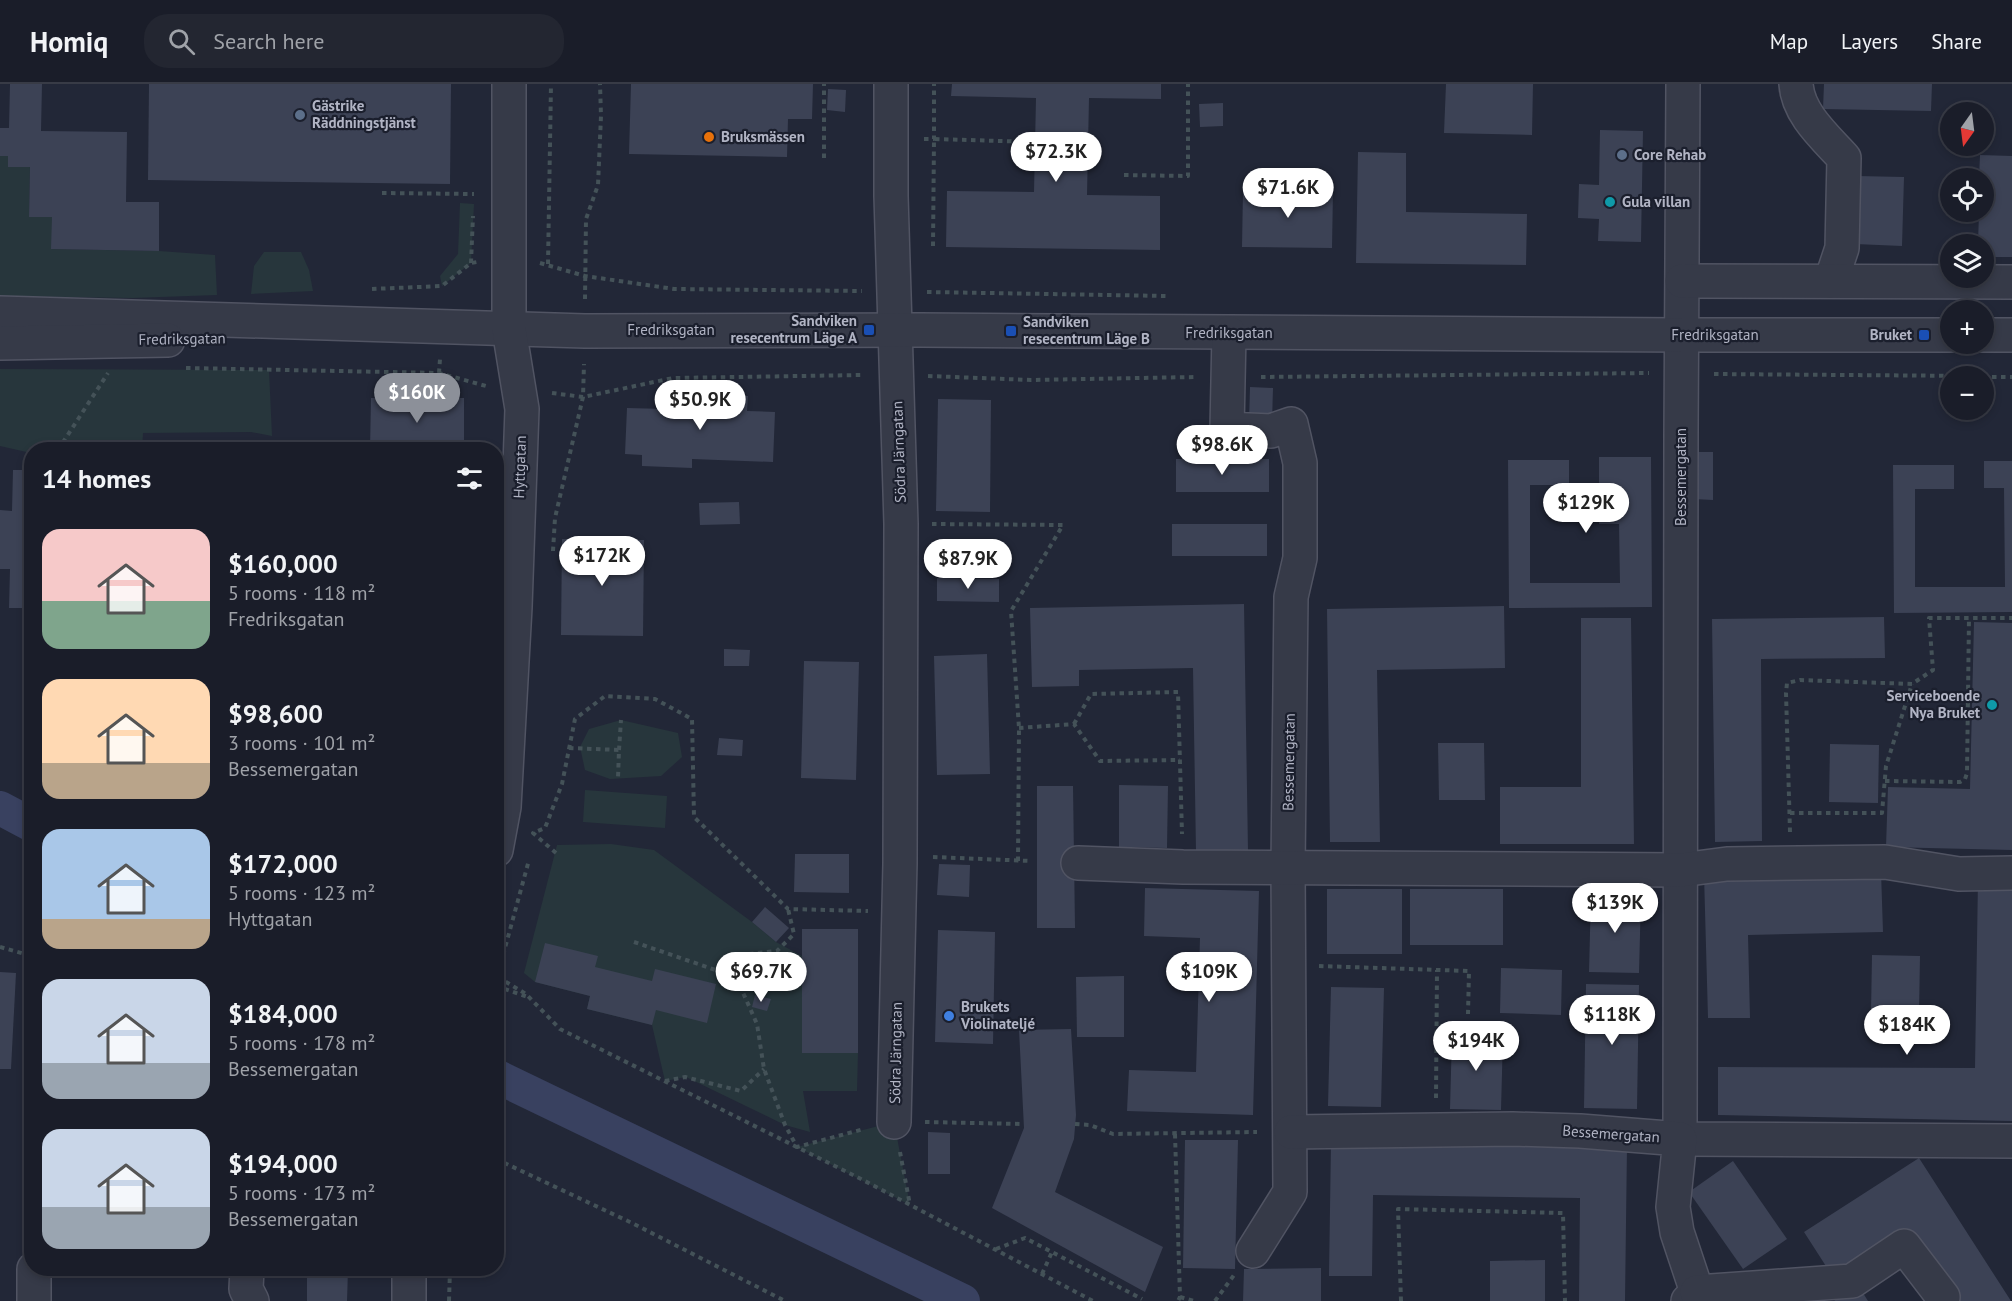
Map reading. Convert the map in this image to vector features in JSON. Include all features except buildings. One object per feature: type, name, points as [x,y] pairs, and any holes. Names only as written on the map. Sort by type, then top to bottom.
[{"type":"street","name":"Hyttgatan","points":[[504,807],[516,607],[522,409],[509,329],[509,84]]},
{"type":"street","name":"Södra Järngatan","points":[[891,84],[891,196],[901,524],[900,856],[894,1122]]},
{"type":"street","name":"Bessemergatan","points":[[1683,84],[1680,1139],[1673,1207],[1692,1297]]},
{"type":"street","points":[[1796,84],[1797,97],[1813,124],[1857,154],[1842,248],[1831,281]]},
{"type":"street","points":[[1682,281],[2012,282]]},
{"type":"street","name":"Fredriksgatan","points":[[0,313],[585,331],[896,330],[1940,335]]},
{"type":"street","name":"Fredriksgatan","points":[[0,343],[442,335],[509,329]]},
{"type":"street","name":"Bessemergatan","points":[[1229,333],[1227,429],[1271,431],[1291,424],[1300,464],[1299,558],[1291,597],[1288,867],[1290,1192],[1253,1251]]},
{"type":"street","points":[[1994,335],[2012,335]]},
{"type":"street","points":[[1078,863],[1183,867],[1682,870],[1727,864],[1885,862],[1959,874],[2012,873]]},
{"type":"street","name":"Bessemergatan","points":[[1291,1132],[1513,1129],[1680,1139],[2012,1142]]},
{"type":"street","points":[[1692,1297],[1852,1281],[1904,1246],[1943,1297]]},
{"type":"street","points":[[34,1276],[34,1301]]},
{"type":"street","points":[[247,1276],[246,1288],[252,1301]]},
{"type":"street","points":[[409,1276],[409,1301]]},
{"type":"path","points":[[548,264],[551,84]]},
{"type":"path","points":[[585,276],[586,219],[598,185],[600,84]]},
{"type":"path","points":[[824,84],[824,158]]},
{"type":"path","points":[[933,246],[934,84]]},
{"type":"path","points":[[1124,175],[1188,176],[1188,84]]},
{"type":"path","points":[[924,139],[1035,142]]},
{"type":"path","points":[[382,193],[474,194]]},
{"type":"path","points":[[442,286],[471,263]]},
{"type":"path","points":[[177,368],[439,373],[489,387],[491,393]]},
{"type":"path","points":[[63,442],[111,369],[99,369]]},
{"type":"path","points":[[583,397],[673,378],[897,375],[1031,380],[1682,373],[1940,376]]},
{"type":"path","points":[[1994,376],[2012,377]]},
{"type":"path","points":[[901,524],[1064,525],[1011,611],[1019,728],[1018,861]]},
{"type":"path","points":[[1791,863],[1787,683],[1800,681],[1912,684],[1933,670],[1929,618],[2012,618]]},
{"type":"path","points":[[1885,781],[1960,782],[1965,779],[1967,773],[1969,618]]},
{"type":"path","points":[[1790,813],[1882,813],[1886,766],[1912,684]]},
{"type":"path","points":[[1074,724],[1091,694],[1178,692],[1183,867]]},
{"type":"path","points":[[556,853],[533,833],[545,828],[562,784],[575,719],[605,696],[655,699],[692,719],[694,817],[788,909],[794,933],[777,951],[748,954],[736,977]]},
{"type":"path","points":[[618,778],[621,720]]},
{"type":"path","points":[[1019,728],[1074,724]]},
{"type":"path","points":[[1074,724],[1100,761],[1180,760]]},
{"type":"path","points":[[569,748],[619,750]]},
{"type":"path","points":[[900,856],[1031,861]]},
{"type":"path","points":[[788,909],[898,912]]},
{"type":"path","points":[[634,942],[736,977],[757,1024],[764,1069],[785,1125],[797,1147]]},
{"type":"path","points":[[0,946],[24,954]]},
{"type":"path","points":[[1289,964],[1469,971],[1468,1014]]},
{"type":"path","points":[[1435,1130],[1437,970]]},
{"type":"path","points":[[504,981],[526,994],[560,1029],[797,1147],[1093,1301]]},
{"type":"path","points":[[504,989],[529,997]]},
{"type":"path","points":[[664,1081],[686,1077],[741,1091],[764,1069]]},
{"type":"path","points":[[797,1147],[894,1122],[910,1205]]},
{"type":"path","name":"Södra Järngatan","points":[[894,1122],[1023,1124]]},
{"type":"path","points":[[1075,1124],[1090,1125],[1113,1134],[1291,1132]]},
{"type":"path","points":[[1175,1134],[1179,1299],[1194,1301]]},
{"type":"path","points":[[504,1164],[632,1223],[785,1301]]},
{"type":"path","points":[[1401,1301],[1398,1209],[1563,1213],[1564,1301]]},
{"type":"path","points":[[996,1249],[1025,1238],[1142,1299]]},
{"type":"path","points":[[1042,1274],[1052,1252]]},
{"type":"path","points":[[449,1301],[450,1276]]},
{"type":"path","points":[[1131,1301],[1134,1294]]},
{"type":"shaded area","points":[[0,156],[8,156],[8,167],[30,167],[29,216],[52,217],[52,249],[159,251],[215,255],[217,295],[132,298],[0,296]]},
{"type":"shaded area","points":[[460,203],[474,204],[471,263],[442,286],[440,276],[458,254]]},
{"type":"shaded area","points":[[264,252],[301,252],[309,270],[313,291],[251,294],[254,266]]},
{"type":"shaded area","points":[[0,369],[269,370],[272,436],[251,432],[143,433],[142,442],[24,442],[24,451],[0,446]]},
{"type":"shaded area","points":[[621,720],[678,733],[682,757],[661,776],[610,779],[585,770],[580,747],[589,729]]},
{"type":"shaded area","points":[[585,790],[667,796],[665,828],[583,822]]},
{"type":"shaded area","points":[[611,844],[654,850],[776,942],[802,956],[802,1053],[858,1053],[857,1091],[803,1091],[810,1132],[785,1125],[686,1077],[665,1081],[652,1025],[587,1009],[590,996],[535,982],[524,973],[557,845]]},
{"type":"shaded area","points":[[894,1122],[910,1205],[797,1147]]},
{"type":"waterway","points":[[0,808],[24,821]]},
{"type":"waterway","points":[[504,1080],[963,1301]]},
{"type":"place","name":"Gästrike Räddningstjänst","points":[[300,115]]},
{"type":"place","name":"Bruksmässen","points":[[709,137]]},
{"type":"place","name":"Core Rehab","points":[[1622,155]]},
{"type":"place","name":"Gula villan","points":[[1610,202]]},
{"type":"place","name":"Sandviken resecentrum Läge A","points":[[869,330]]},
{"type":"place","name":"Sandviken resecentrum Läge B","points":[[1011,331]]},
{"type":"place","name":"Bruket","points":[[1924,335]]},
{"type":"place","name":"Serviceboende Nya Bruket","points":[[1992,705]]},
{"type":"place","name":"Brukets Violinateljé","points":[[949,1016]]}]
